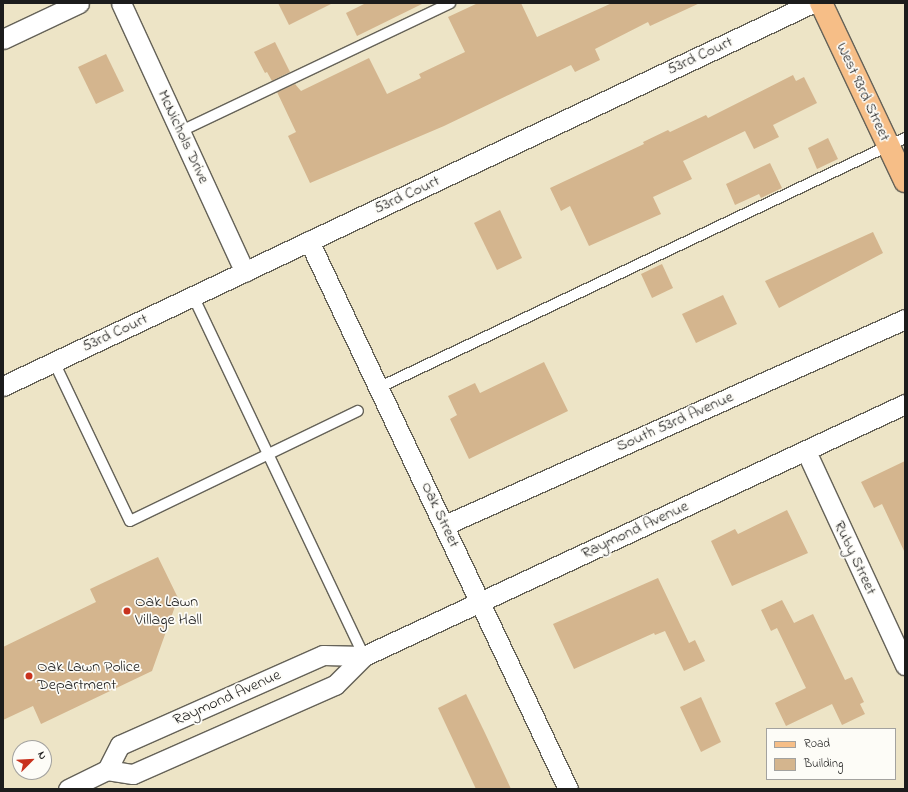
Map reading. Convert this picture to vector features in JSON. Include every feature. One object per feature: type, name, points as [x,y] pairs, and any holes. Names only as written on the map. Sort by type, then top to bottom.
[{"type":"main road","name":"West 93rd Street","points":[[821,3],[897,142],[905,181]]},
{"type":"street","points":[[3,39],[79,3]]},
{"type":"street","name":"McNichols Drive","points":[[121,3],[245,272]]},
{"type":"street","name":"53rd Court","points":[[5,381],[54,362],[812,3]]},
{"type":"street","name":"Oak Street","points":[[309,241],[378,388],[445,525],[568,789]]},
{"type":"street","name":"South 53rd Avenue","points":[[445,525],[905,319]]},
{"type":"street","name":"Raymond Avenue","points":[[364,656],[323,655],[120,745],[107,770],[133,774],[335,685],[364,656],[806,452],[905,404]]},
{"type":"street","name":"Ruby Street","points":[[806,452],[905,665]]},
{"type":"street","points":[[68,789],[107,770]]},
{"type":"lane","points":[[181,131],[450,3]]},
{"type":"lane","points":[[378,388],[897,142]]},
{"type":"lane","points":[[193,296],[364,656]]},
{"type":"lane","points":[[54,362],[130,521],[358,411]]},
{"type":"building","points":[[278,3],[333,3],[289,25]]},
{"type":"building","points":[[366,3],[424,3],[357,36],[346,13]]},
{"type":"building","points":[[478,3],[521,3],[537,37],[612,3],[700,3],[650,26],[648,22],[595,49],[600,60],[575,72],[571,65],[444,126],[310,183],[288,136],[296,132],[277,92],[295,84],[301,91],[369,58],[387,94],[421,78],[419,74],[465,52],[448,17]]},
{"type":"building","points":[[275,42],[290,72],[272,81],[267,72],[265,73],[254,52]]},
{"type":"building","points":[[106,54],[124,91],[96,104],[78,67]]},
{"type":"building","points":[[793,75],[796,81],[804,77],[817,103],[773,125],[779,137],[754,149],[745,131],[683,161],[692,179],[653,197],[661,214],[589,246],[570,206],[561,211],[550,188],[644,144],[643,142],[668,130],[670,132],[706,115],[708,118]]},
{"type":"building","points":[[828,138],[838,159],[817,169],[808,148]]},
{"type":"building","points":[[770,163],[782,188],[761,198],[759,194],[735,205],[726,184]]},
{"type":"building","points":[[500,210],[522,258],[497,270],[474,223]]},
{"type":"building","points":[[873,232],[883,253],[779,308],[765,281]]},
{"type":"building","points":[[662,264],[673,288],[652,298],[641,274]]},
{"type":"building","points":[[723,295],[737,324],[696,343],[682,314]]},
{"type":"building","points":[[544,362],[568,411],[469,459],[450,419],[457,415],[448,396],[475,383],[480,393]]},
{"type":"building","points":[[905,461],[905,553],[882,504],[874,508],[861,482]]},
{"type":"building","points":[[787,510],[808,553],[732,586],[711,541],[735,529],[738,534]]},
{"type":"building","points":[[158,557],[178,598],[152,671],[41,724],[33,706],[3,720],[3,647],[96,602],[90,589]]},
{"type":"building","points":[[658,578],[689,643],[695,640],[705,661],[684,671],[665,631],[655,635],[654,633],[574,669],[553,624]]},
{"type":"building","points":[[782,600],[794,623],[813,614],[845,680],[852,677],[864,702],[860,704],[865,714],[842,725],[832,704],[786,726],[775,703],[806,688],[777,628],[771,631],[761,610]]},
{"type":"building","points":[[466,694],[511,789],[476,789],[438,708]]},
{"type":"building","points":[[701,697],[721,742],[701,752],[680,707]]},
{"type":"place","name":"Oak Lawn Village Hall","points":[[127,611]]},
{"type":"place","name":"Oak Lawn Police Department","points":[[29,676]]}]
